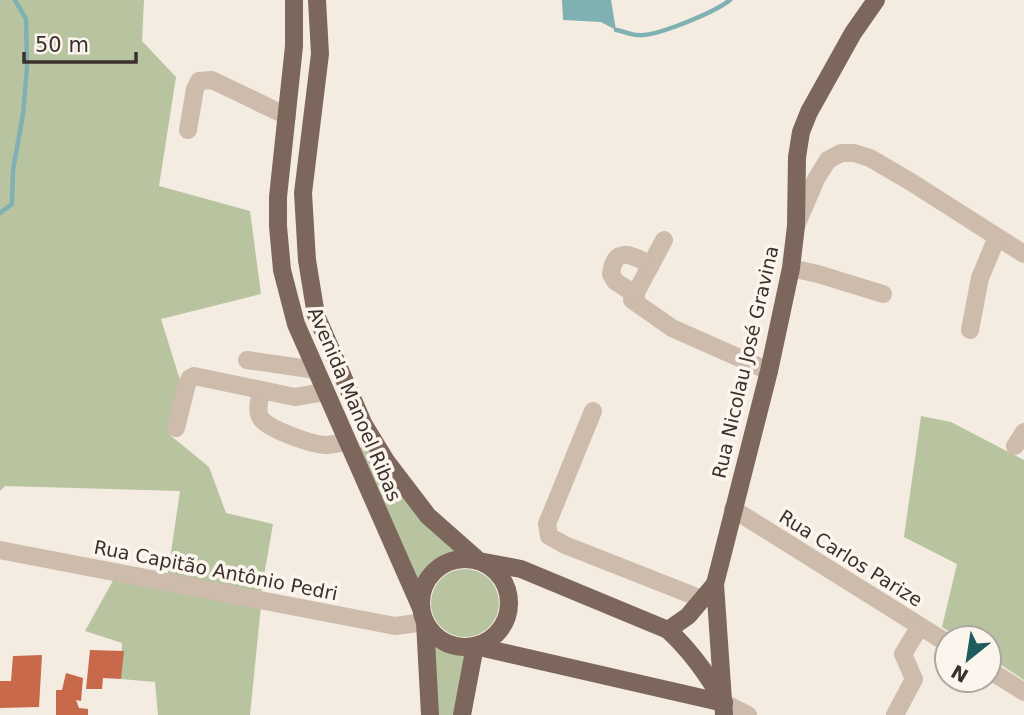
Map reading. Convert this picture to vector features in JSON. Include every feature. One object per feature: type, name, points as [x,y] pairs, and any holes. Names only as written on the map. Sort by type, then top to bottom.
[{"type":"main road","name":"Avenida Manoel Ribas","points":[[294,0],[294,46],[278,197],[282,270],[296,324],[423,615]]},
{"type":"main road","name":"Avenida Manoel Ribas","points":[[317,0],[320,54],[303,193],[307,260],[316,315],[363,425],[409,493],[428,516],[480,561],[521,569]]},
{"type":"main road","name":"Rua Nicolau José Gravina","points":[[724,709],[715,584],[769,371],[791,268],[796,226],[797,157],[801,132],[828,78],[876,0]]},
{"type":"main road","name":"Avenida Manoel Ribas","points":[[447,533],[521,569],[668,629],[707,673],[724,709]]},
{"type":"main road","points":[[423,615],[433,634],[446,643],[460,647],[475,646],[488,641],[499,632],[507,620],[510,606],[508,591],[502,578],[480,561],[450,561],[437,568],[427,579],[422,593],[423,615],[430,715]]},
{"type":"main road","name":"Rua Nicolau José Gravina","points":[[668,629],[688,616],[715,584]]},
{"type":"main road","points":[[475,646],[724,709]]},
{"type":"main road","points":[[462,715],[475,646]]},
{"type":"street","points":[[188,130],[195,89],[199,82],[205,80],[212,80],[287,116]]},
{"type":"street","points":[[796,226],[816,179],[828,160],[841,153],[854,153],[870,158],[911,182],[1024,254]]},
{"type":"street","points":[[970,330],[980,278],[997,237]]},
{"type":"street","points":[[664,240],[632,300],[672,328],[769,371]]},
{"type":"street","points":[[635,295],[615,281],[611,274],[612,264],[620,255],[627,253],[651,265]]},
{"type":"street","points":[[791,268],[883,294]]},
{"type":"street","points":[[247,360],[316,370]]},
{"type":"street","points":[[176,428],[190,377],[194,376],[295,397],[325,392]]},
{"type":"street","points":[[261,390],[258,411],[261,420],[270,427],[318,444],[347,442]]},
{"type":"street","points":[[593,411],[547,524],[549,536],[565,545],[702,599]]},
{"type":"street","name":"Rua Carlos Parize","points":[[733,509],[933,634]]},
{"type":"street","name":"Rua Capitão Antônio Pedri","points":[[0,550],[395,625],[423,615]]},
{"type":"street","points":[[895,715],[914,679],[903,654],[920,626]]},
{"type":"street","points":[[1003,679],[1024,692]]},
{"type":"street","points":[[724,709],[748,715]]},
{"type":"green space","points":[[0,0],[144,0],[142,41],[176,77],[159,186],[250,211],[261,294],[161,319],[180,380],[170,435],[209,467],[226,513],[273,524],[260,599],[167,580],[180,491],[5,486],[0,491]]},
{"type":"green space","points":[[921,416],[951,422],[1024,460],[1024,680],[1003,666],[1003,624],[943,624],[957,564],[904,537]]},
{"type":"green space","points":[[364,444],[433,532],[465,553],[448,556],[436,562],[417,587],[360,448]]},
{"type":"green space","points":[[465,569],[478,571],[489,579],[497,590],[497,616],[489,627],[478,635],[465,637],[452,635],[441,627],[433,616],[431,603],[433,590],[441,579],[452,571]]},
{"type":"green space","points":[[115,577],[261,606],[250,715],[158,715],[155,682],[121,679],[122,643],[85,631]]},
{"type":"green space","points":[[435,642],[471,655],[464,664],[453,715],[435,715],[431,644]]},
{"type":"water","points":[[562,0],[611,0],[616,30],[601,22],[563,20]]},
{"type":"building","points":[[90,650],[124,651],[121,679],[103,678],[102,689],[86,689]]},
{"type":"building","points":[[42,655],[39,707],[0,708],[0,681],[11,681],[13,656]]},
{"type":"building","points":[[66,673],[83,678],[81,701],[76,700],[79,708],[88,709],[88,715],[56,715],[56,690],[62,690]]},
{"type":"waterway","points":[[0,213],[12,204],[13,170],[23,114],[27,67],[26,19],[15,0]]},
{"type":"waterway","points":[[616,30],[647,35],[699,17],[730,0]]}]
